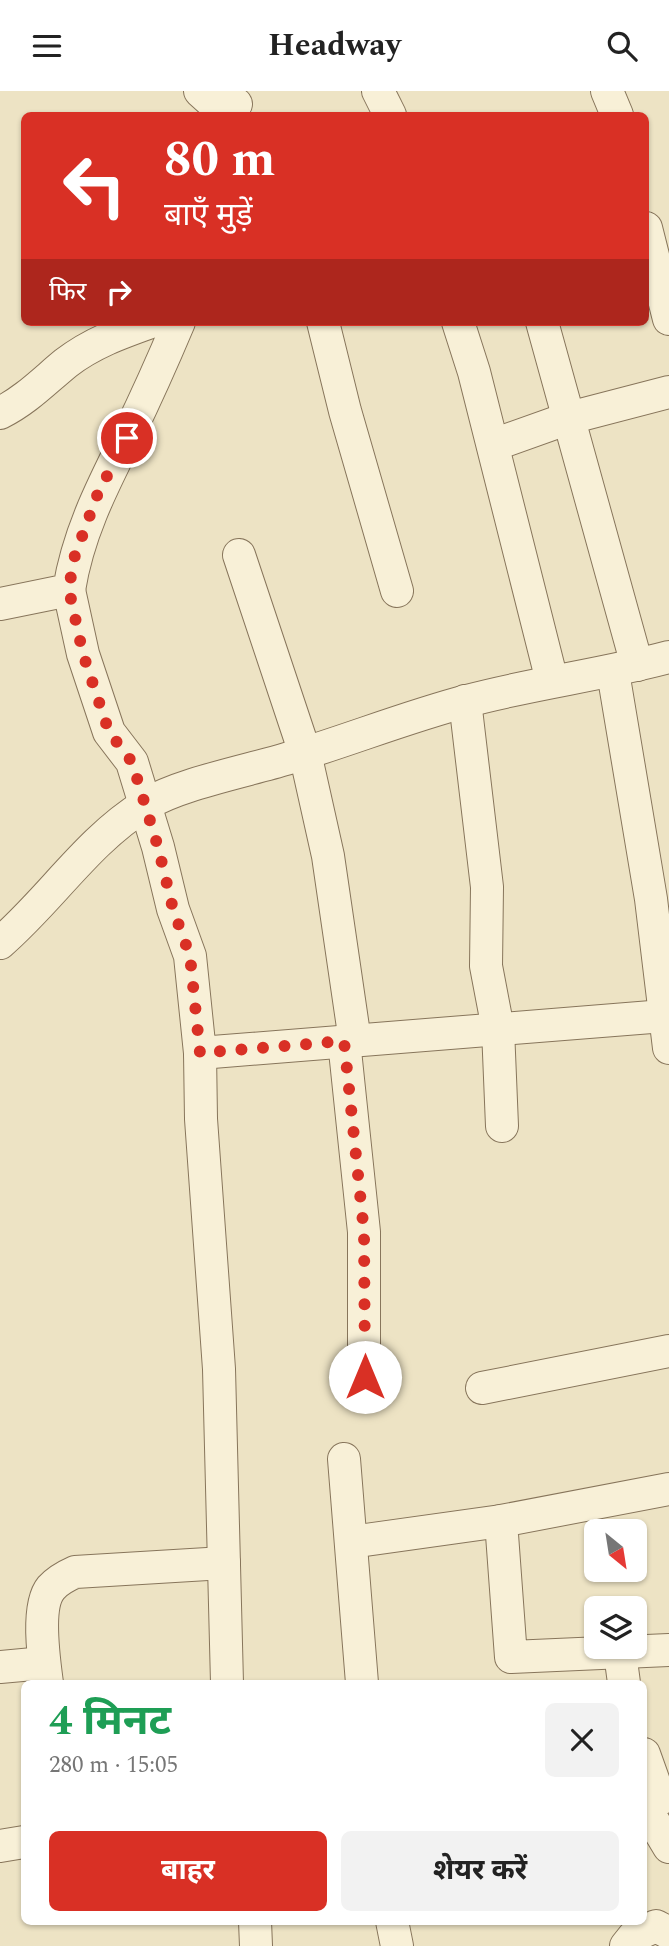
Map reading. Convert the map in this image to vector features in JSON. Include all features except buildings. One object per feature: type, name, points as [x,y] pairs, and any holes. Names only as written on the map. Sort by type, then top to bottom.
[{"type":"street","points":[[200,91],[210,100],[236,104]]},
{"type":"street","points":[[378,91],[388,112]]},
{"type":"street","points":[[607,91],[616,112]]},
{"type":"street","points":[[649,240],[669,319]]},
{"type":"street","points":[[0,413],[21,403],[68,362],[104,338],[139,326]]},
{"type":"street","points":[[177,326],[154,381],[98,493],[73,561],[69,590],[83,654],[109,732],[132,762],[146,804],[173,909],[190,956],[200,1053],[201,1119],[219,1369],[228,1680]]},
{"type":"street","points":[[324,326],[345,411],[397,591]]},
{"type":"street","points":[[459,326],[474,372],[552,681]]},
{"type":"street","points":[[543,326],[569,418],[625,669],[669,1048]]},
{"type":"street","points":[[493,445],[569,418],[669,392]]},
{"type":"street","points":[[239,555],[305,753],[328,856],[350,1041],[364,1232],[365,1377]]},
{"type":"street","points":[[0,604],[69,590]]},
{"type":"street","points":[[0,943],[115,827],[146,804],[169,793],[305,753],[465,701],[552,681],[625,669],[669,657]]},
{"type":"street","points":[[465,701],[487,887],[486,966],[498,1029],[502,1126]]},
{"type":"street","points":[[200,1053],[664,1016]]},
{"type":"street","points":[[482,1388],[669,1351]]},
{"type":"street","points":[[344,1459],[362,1680]]},
{"type":"street","points":[[351,1542],[501,1521],[669,1489]]},
{"type":"street","points":[[501,1521],[511,1657],[622,1668],[669,1650]]},
{"type":"street","points":[[0,1667],[46,1673],[43,1609],[50,1590],[63,1578],[75,1572],[224,1563]]},
{"type":"street","points":[[647,1762],[660,1799],[647,1806]]},
{"type":"street","points":[[647,1810],[669,1847]]},
{"type":"street","points":[[0,1846],[21,1842]]},
{"type":"street","points":[[255,1925],[256,1946]]},
{"type":"street","points":[[393,1925],[397,1946]]},
{"type":"street","points":[[626,1946],[634,1936],[656,1926],[669,1933]]},
{"type":"route","points":[[127,438],[98,493],[73,561],[69,590],[83,654],[109,732],[132,762],[146,804],[173,909],[190,956],[200,1053],[344,1041],[364,1232],[365,1377]]}]
